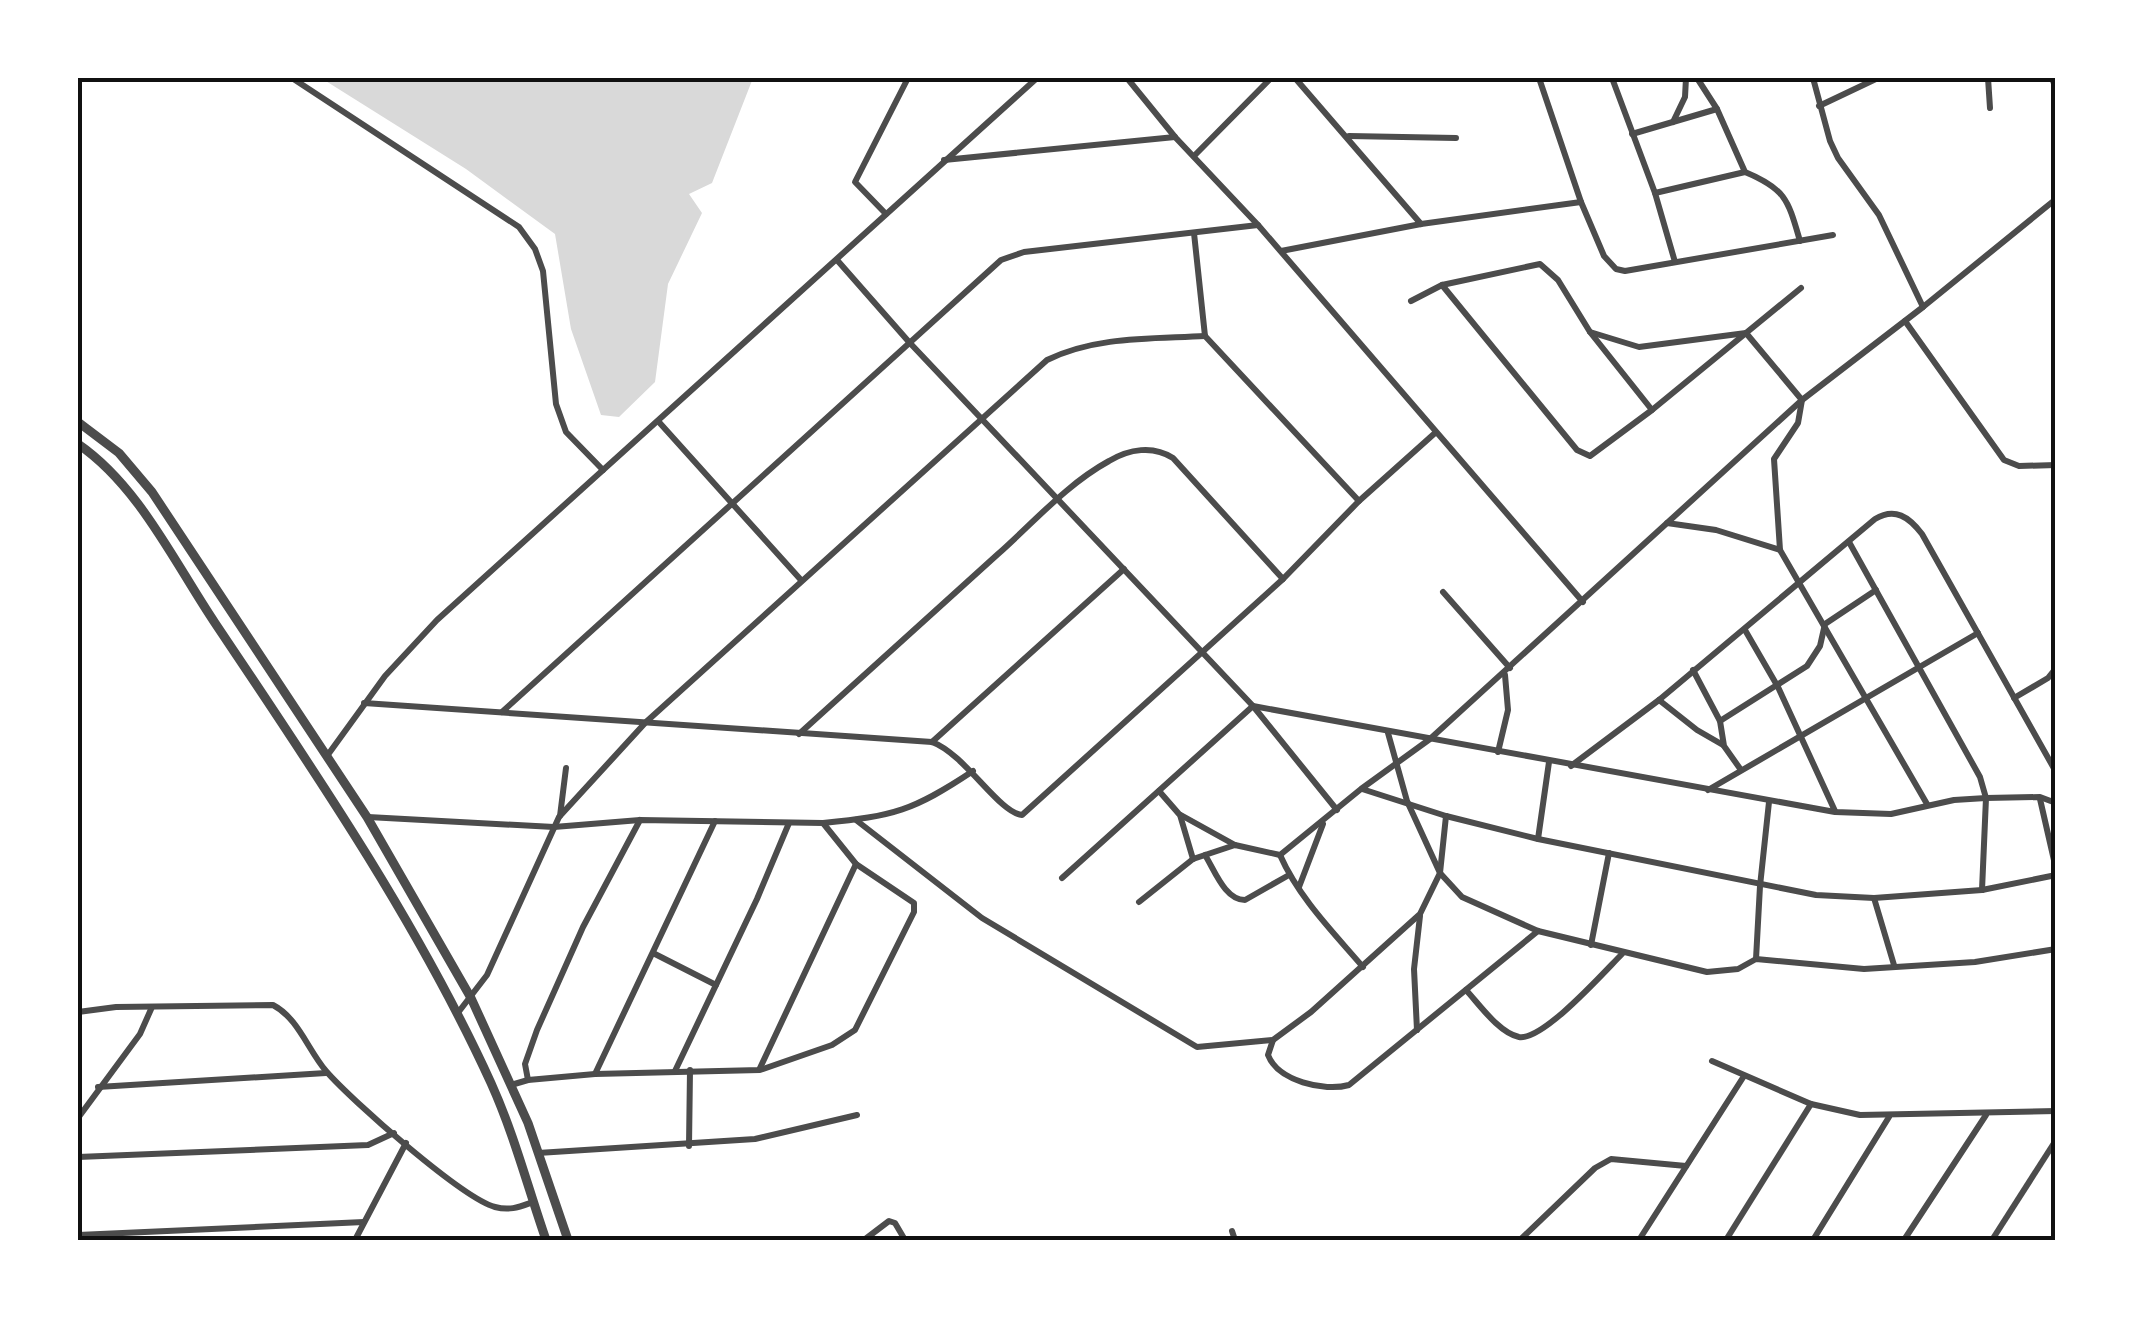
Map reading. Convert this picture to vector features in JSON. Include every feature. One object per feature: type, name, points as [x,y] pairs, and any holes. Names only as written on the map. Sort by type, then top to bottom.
[{"type":"street","points":[[292,78],[520,227],[543,271],[556,404],[566,432],[603,470]]},
{"type":"street","points":[[886,214],[855,182],[908,78]]},
{"type":"street","points":[[327,756],[406,650],[437,620],[1037,78]]},
{"type":"street","points":[[1127,78],[1174,137],[1258,224],[1584,602]]},
{"type":"street","points":[[1258,88],[1260,78]]},
{"type":"street","points":[[1194,156],[1271,78]]},
{"type":"street","points":[[1295,78],[1421,224]]},
{"type":"street","points":[[1539,78],[1581,202],[1610,264],[1625,271],[1833,234]]},
{"type":"street","points":[[1612,78],[1675,262]]},
{"type":"street","points":[[1672,123],[1685,96],[1686,78]]},
{"type":"street","points":[[1698,78],[1717,108],[1745,172]]},
{"type":"street","points":[[1813,78],[1838,158],[1879,215],[1922,308]]},
{"type":"street","points":[[1820,106],[1878,78]]},
{"type":"street","points":[[1988,78],[1990,108]]},
{"type":"street","points":[[2052,78],[2056,89]]},
{"type":"street","points":[[1632,134],[1717,108]]},
{"type":"street","points":[[1348,136],[1456,138]]},
{"type":"street","points":[[943,160],[1174,137]]},
{"type":"street","points":[[1654,193],[1745,172],[1772,183],[1784,194],[1800,241]]},
{"type":"street","points":[[1280,855],[1430,739],[1802,400],[2056,199]]},
{"type":"street","points":[[1279,252],[1421,224],[1581,202]]},
{"type":"street","points":[[501,713],[1008,256],[1258,224]]},
{"type":"street","points":[[1194,232],[1205,336],[1359,502]]},
{"type":"street","points":[[837,260],[980,418],[1254,706],[1337,810]]},
{"type":"street","points":[[1410,301],[1442,285],[1540,264],[1558,280],[1590,332],[1652,410]]},
{"type":"street","points":[[1442,285],[1583,455],[1598,454],[1801,288]]},
{"type":"street","points":[[1904,321],[2004,460],[2019,466],[2056,464]]},
{"type":"street","points":[[1590,332],[1639,347],[1746,333]]},
{"type":"street","points":[[1746,333],[1802,400],[1798,423],[1774,459],[1780,550],[1927,804]]},
{"type":"street","points":[[457,1014],[487,975],[560,818],[646,722],[801,580],[1048,360],[1078,347],[1205,336]]},
{"type":"street","points":[[78,422],[119,453],[152,492],[366,817],[471,998],[512,1085],[568,1240]]},
{"type":"street","points":[[658,422],[801,580]]},
{"type":"street","points":[[364,704],[932,742],[972,771],[1010,812],[1022,814],[1031,810],[1284,579],[1359,502],[1436,433]]},
{"type":"street","points":[[78,444],[119,479],[311,765],[457,1014],[514,1139],[546,1240]]},
{"type":"street","points":[[798,735],[1059,499],[1109,460],[1128,452],[1163,451],[1174,458],[1284,579]]},
{"type":"street","points":[[1571,766],[1659,700],[1884,514],[1904,515],[1922,534],[2056,772]]},
{"type":"street","points":[[1666,522],[1716,530],[1780,550]]},
{"type":"street","points":[[1849,542],[1980,777],[1986,798],[1982,890]]},
{"type":"street","points":[[932,742],[1124,570]]},
{"type":"street","points":[[1720,720],[1778,687],[1815,657],[1825,624],[1876,590]]},
{"type":"street","points":[[1443,592],[1507,670],[1508,710],[1498,752]]},
{"type":"street","points":[[1745,629],[1778,687],[1835,812]]},
{"type":"street","points":[[1706,791],[1978,633]]},
{"type":"street","points":[[2014,698],[2048,678],[2056,668]]},
{"type":"street","points":[[1694,670],[1720,720],[1724,746]]},
{"type":"street","points":[[1659,700],[1724,746],[1741,770]]},
{"type":"street","points":[[1254,706],[1835,812],[1891,814],[1927,804],[1986,798],[2040,797],[2056,803]]},
{"type":"street","points":[[1062,878],[1254,706]]},
{"type":"street","points":[[1388,733],[1407,801],[1440,873],[1462,896],[1538,931],[1706,972],[1738,968],[1756,959],[1848,969],[1975,962],[2056,949]]},
{"type":"street","points":[[1538,838],[1548,762]]},
{"type":"street","points":[[560,818],[566,768]]},
{"type":"street","points":[[366,817],[554,827],[640,820],[823,824],[905,811],[933,798],[972,771]]},
{"type":"street","points":[[1361,789],[1446,816],[1760,886],[1816,896],[1874,898],[1982,890],[2056,872],[2040,797]]},
{"type":"street","points":[[1159,791],[1180,814],[1235,845],[1280,855]]},
{"type":"street","points":[[1756,959],[1769,802]]},
{"type":"street","points":[[1180,814],[1193,858]]},
{"type":"street","points":[[1417,1030],[1414,969],[1420,914],[1440,873],[1446,816]]},
{"type":"street","points":[[528,1080],[525,1064],[537,1030],[583,927],[640,820]]},
{"type":"street","points":[[595,1074],[715,820]]},
{"type":"street","points":[[856,820],[982,918],[1196,1047],[1273,1040]]},
{"type":"street","points":[[1299,888],[1324,821]]},
{"type":"street","points":[[674,1070],[789,823]]},
{"type":"street","points":[[512,1085],[595,1074],[760,1070],[832,1045],[855,1030],[914,912],[914,904],[856,864],[823,824]]},
{"type":"street","points":[[1139,902],[1193,858],[1235,845]]},
{"type":"street","points":[[1590,945],[1609,853]]},
{"type":"street","points":[[1205,855],[1237,901],[1289,875]]},
{"type":"street","points":[[1280,855],[1289,875],[1363,967]]},
{"type":"street","points":[[760,1070],[856,864]]},
{"type":"street","points":[[1874,898],[1894,965]]},
{"type":"street","points":[[1420,914],[1363,967],[1273,1040],[1268,1055],[1276,1069],[1332,1088],[1349,1085],[1538,931]]},
{"type":"street","points":[[653,953],[716,985]]},
{"type":"street","points":[[1466,990],[1498,1024],[1520,1038],[1548,1026],[1623,954]]},
{"type":"street","points":[[78,1012],[116,1006],[273,1005],[288,1015],[328,1073],[462,1189],[494,1207],[512,1210],[533,1202]]},
{"type":"street","points":[[78,1118],[140,1034],[152,1007]]},
{"type":"street","points":[[1712,1061],[1811,1104],[1860,1115],[2056,1111]]},
{"type":"street","points":[[689,1146],[690,1070]]},
{"type":"street","points":[[98,1088],[328,1073]]},
{"type":"street","points":[[1639,1240],[1744,1076]]},
{"type":"street","points":[[1726,1240],[1811,1104]]},
{"type":"street","points":[[1904,1240],[1986,1114]]},
{"type":"street","points":[[538,1154],[689,1146],[791,1134],[858,1115]]},
{"type":"street","points":[[1813,1240],[1890,1116]]},
{"type":"street","points":[[78,1157],[368,1145],[394,1133]]},
{"type":"street","points":[[1992,1240],[2056,1140]]},
{"type":"street","points":[[355,1240],[406,1142]]},
{"type":"street","points":[[1520,1240],[1605,1162],[1620,1157],[1686,1166]]},
{"type":"street","points":[[864,1240],[889,1221],[896,1224],[905,1240]]},
{"type":"street","points":[[78,1235],[364,1222]]},
{"type":"street","points":[[1232,1231],[1235,1240]]},
{"type":"shaded area","points":[[321,78],[753,78],[712,183],[689,194],[702,213],[668,284],[655,382],[619,417],[601,415],[571,329],[555,234],[466,169]]}]
